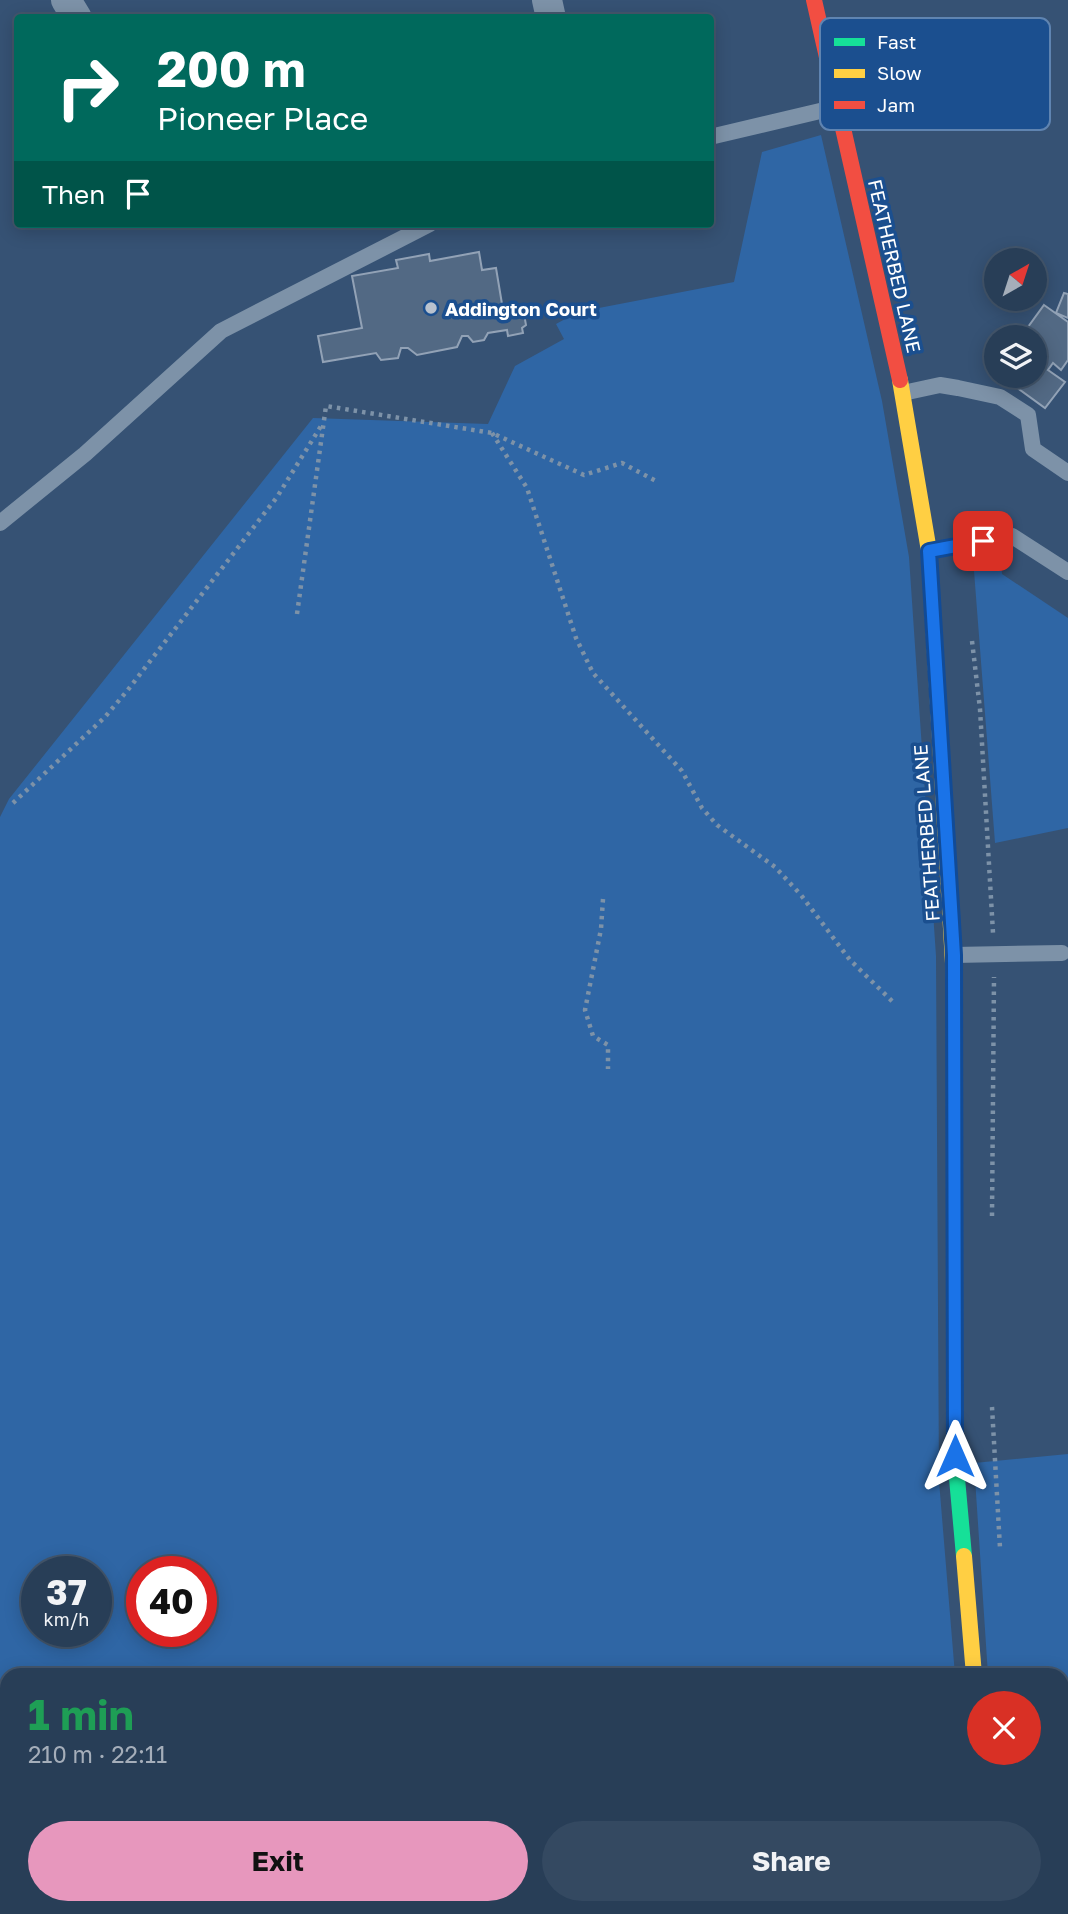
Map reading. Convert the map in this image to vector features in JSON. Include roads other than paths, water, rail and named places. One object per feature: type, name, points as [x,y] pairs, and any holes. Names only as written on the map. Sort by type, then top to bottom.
[{"type":"street","name":"FEATHERBED LANE","points":[[814,0],[820,28]]},
{"type":"street","name":"FEATHERBED LANE","points":[[842,130],[903,393],[929,551],[954,955],[955,1456],[973,1668]]},
{"type":"lane","points":[[714,135],[820,111]]},
{"type":"lane","points":[[0,523],[85,454],[222,331],[422,228]]},
{"type":"lane","points":[[903,393],[940,385],[1000,397],[1028,415],[1033,449],[1068,473]]},
{"type":"lane","points":[[929,551],[1012,536],[1068,572]]},
{"type":"lane","points":[[954,955],[1062,953]]},
{"type":"place","name":"Addington Court","points":[[431,308]]}]
